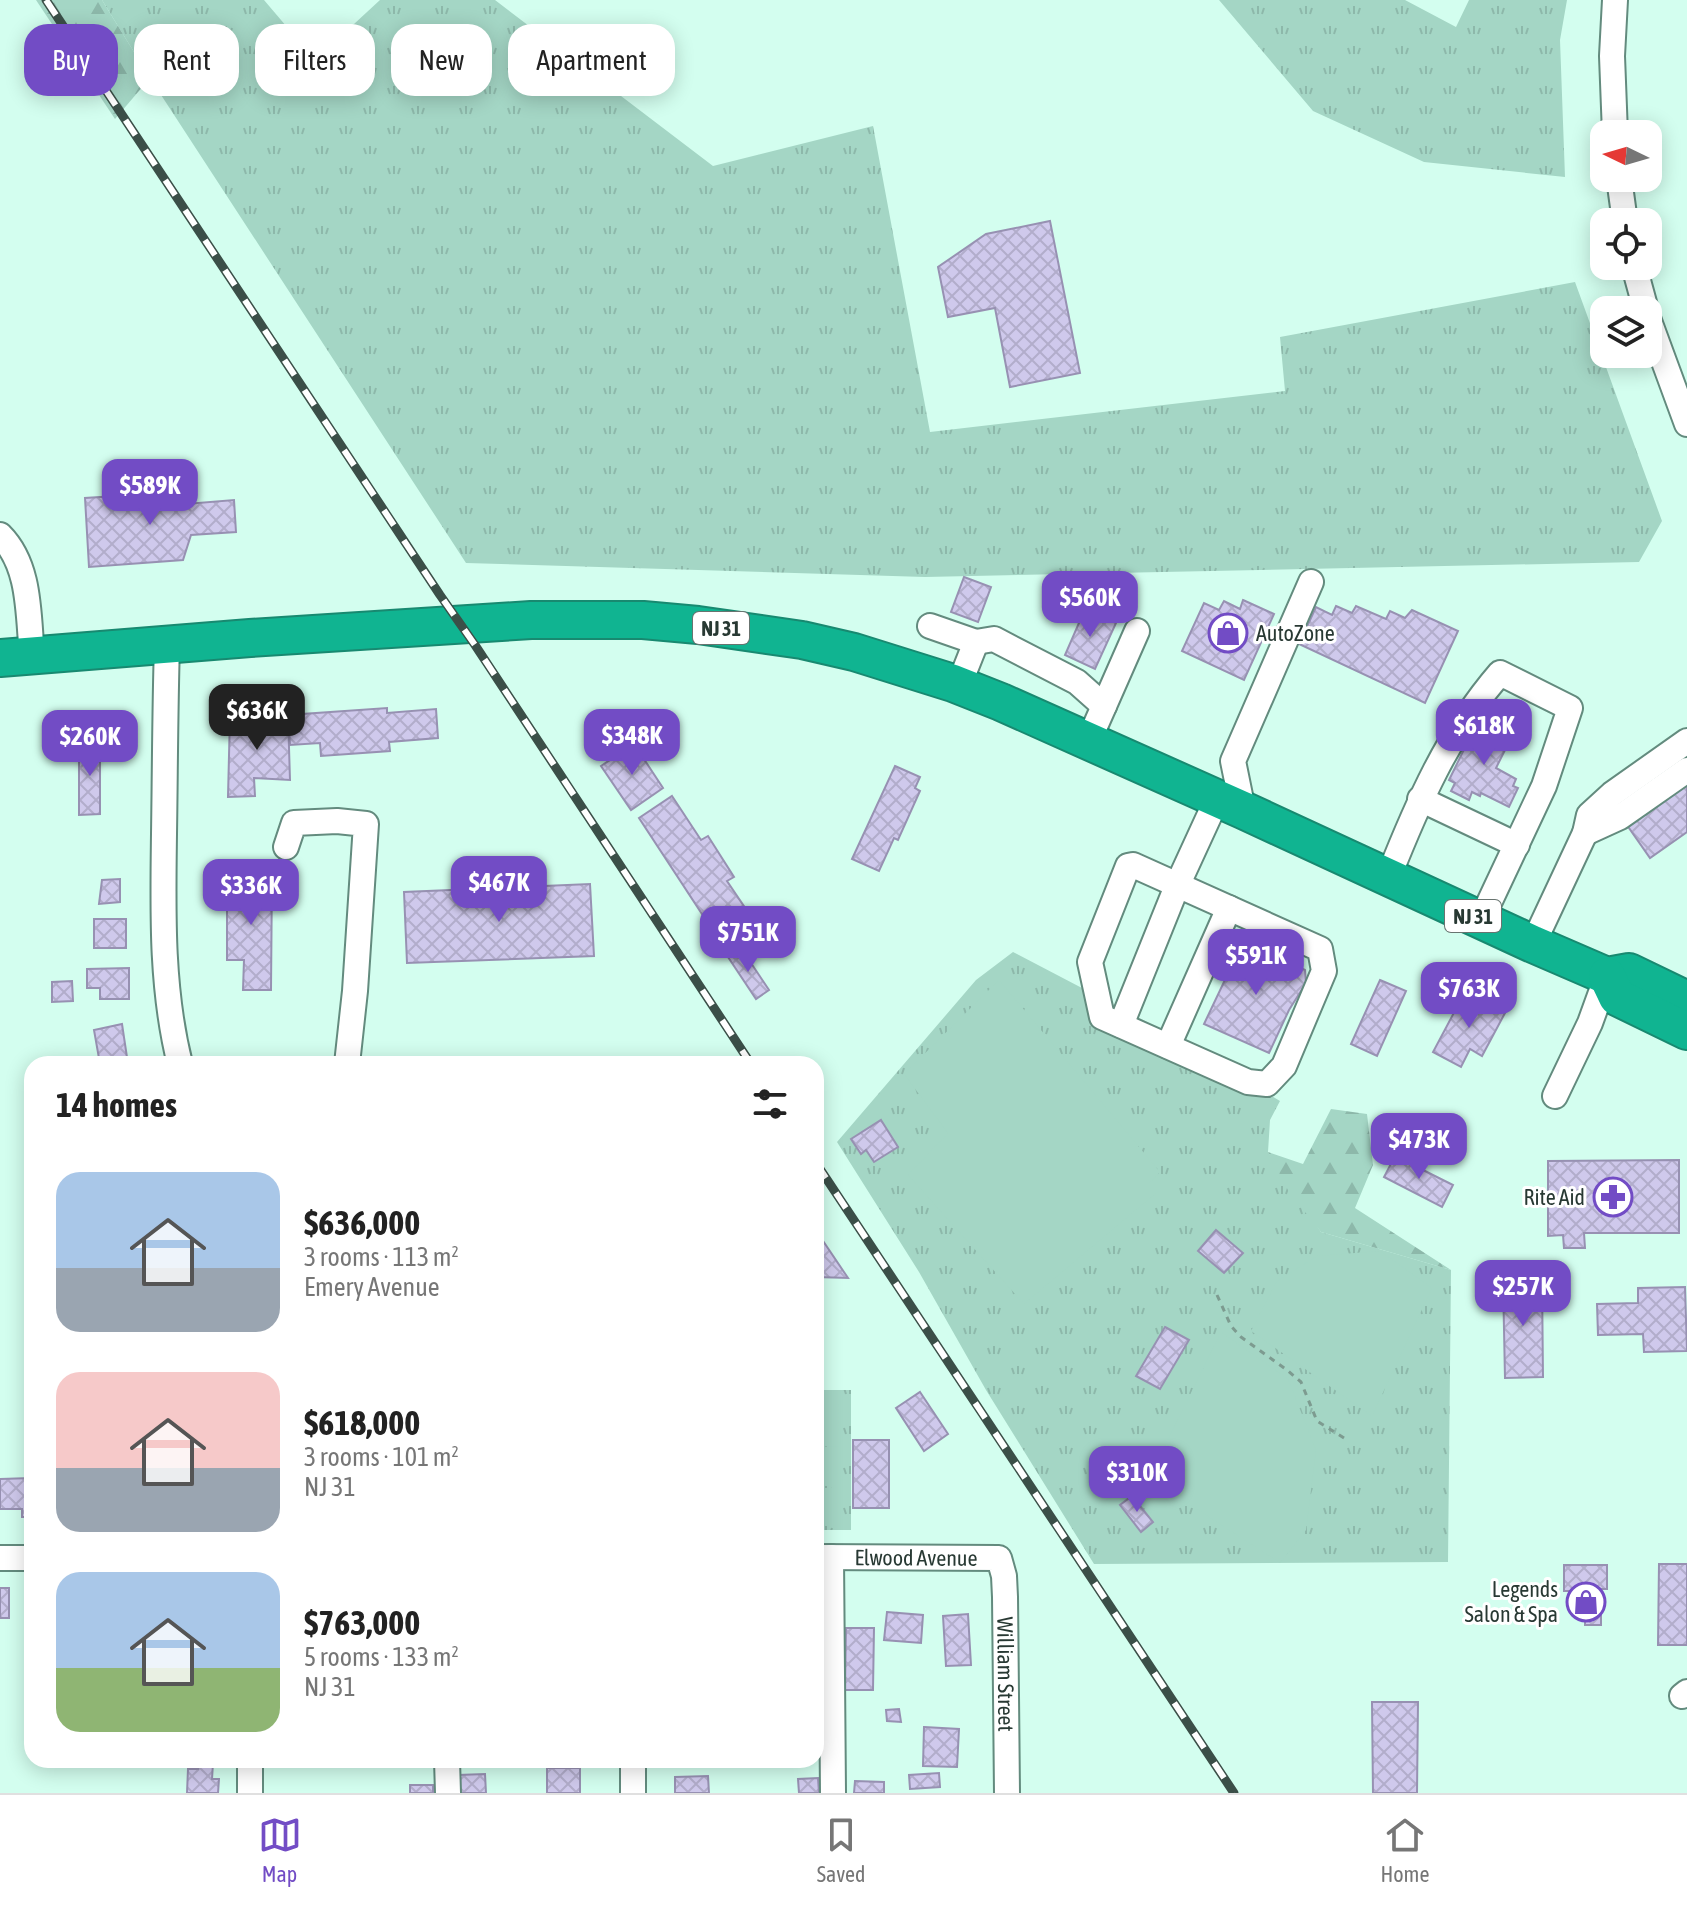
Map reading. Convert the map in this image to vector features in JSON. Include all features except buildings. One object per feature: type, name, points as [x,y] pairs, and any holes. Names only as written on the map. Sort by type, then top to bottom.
[{"type":"highway","name":"NJ 31","points":[[16,657],[489,622],[587,619],[698,625],[802,640],[854,652],[959,685],[1026,712],[1533,944],[1607,976],[1629,972],[1687,1000]]},
{"type":"highway","name":"NJ 31","points":[[1607,976],[1617,997],[1687,1031]]},
{"type":"street","points":[[1614,120],[1612,56],[1615,0]]},
{"type":"street","points":[[1662,356],[1687,424]]},
{"type":"street","points":[[0,535],[17,559],[24,578],[16,657]]},
{"type":"street","points":[[1121,1025],[1177,886],[1218,799],[1311,582]]},
{"type":"street","points":[[930,626],[976,642],[994,639],[1077,682],[1104,706]]},
{"type":"street","points":[[1089,740],[1137,631]]},
{"type":"street","points":[[959,685],[976,642]]},
{"type":"street","points":[[167,645],[163,878],[166,977],[178,1056]]},
{"type":"street","points":[[1388,878],[1420,799],[1467,715],[1500,673],[1570,708],[1544,786],[1481,920]]},
{"type":"street","points":[[1533,944],[1585,833],[1589,815],[1612,794],[1687,741]]},
{"type":"street","points":[[1585,833],[1687,758]]},
{"type":"street","points":[[1218,799],[1233,761]]},
{"type":"street","points":[[1585,833],[1620,817],[1687,770]]},
{"type":"street","points":[[1420,799],[1517,845]]},
{"type":"street","points":[[286,847],[294,823],[337,821],[366,824],[348,1056]]},
{"type":"street","points":[[1128,866],[1138,867],[1229,908],[1320,949],[1324,971],[1284,1066],[1267,1084],[1248,1082],[1102,1017],[1090,962],[1128,866]]},
{"type":"street","points":[[1168,1046],[1229,908]]},
{"type":"street","points":[[1555,1096],[1590,1023],[1607,976]]},
{"type":"street","name":"Elwood Avenue","points":[[833,1793],[824,1557],[999,1558]]},
{"type":"street","points":[[0,1558],[24,1558]]},
{"type":"street","name":"William Street","points":[[999,1558],[1005,1597],[1007,1793]]},
{"type":"street","points":[[250,1768],[250,1793]]},
{"type":"street","points":[[447,1768],[448,1793]]},
{"type":"street","points":[[633,1768],[633,1793]]},
{"type":"path","points":[[1217,1295],[1231,1326],[1301,1382],[1317,1421],[1344,1438]]},
{"type":"green space","points":[[36,0],[102,0],[117,24],[52,24]]},
{"type":"green space","points":[[102,0],[264,0],[284,24],[255,24],[255,96],[375,96],[375,24],[354,24],[380,0],[495,0],[527,24],[508,24],[508,96],[621,96],[713,166],[873,126],[930,432],[1285,391],[1280,337],[1575,282],[1590,323],[1590,368],[1606,368],[1662,521],[1639,562],[925,577],[466,563],[162,96],[239,96],[239,24],[134,24],[134,52]]},
{"type":"green space","points":[[1219,0],[1405,0],[1456,27],[1469,0],[1567,0],[1560,40],[1565,177],[1424,162],[1313,111]]},
{"type":"green space","points":[[118,26],[134,52],[135,96],[115,119],[100,96],[118,96]]},
{"type":"green space","points":[[1013,952],[1147,1022],[1280,1101],[1270,1120],[1268,1152],[1321,1232],[1451,1270],[1448,1562],[1094,1564],[986,1390],[919,1272],[837,1142],[976,980]]},
{"type":"green space","points":[[999,980],[1160,1172],[1148,1185],[1156,1193],[1024,1304],[908,1175],[948,1133],[904,1074]]},
{"type":"green space","points":[[1331,1109],[1367,1114],[1373,1165],[1355,1208],[1451,1270],[1321,1232],[1289,1192],[1268,1152],[1303,1164]]},
{"type":"green space","points":[[1380,1251],[1432,1288],[1372,1416],[1251,1331],[1277,1281],[1317,1256]]},
{"type":"green space","points":[[1221,1332],[1288,1379],[1316,1450],[1306,1530],[1280,1563],[1149,1478]]},
{"type":"green space","points":[[824,1390],[851,1390],[851,1530],[824,1530]]},
{"type":"green space","points":[[824,1404],[838,1404],[839,1436],[824,1436]]},
{"type":"green space","points":[[839,1446],[839,1478],[824,1478],[824,1447]]},
{"type":"green space","points":[[824,1488],[839,1488],[839,1519],[824,1519]]},
{"type":"railway","points":[[46,0],[746,1056]]},
{"type":"railway","points":[[824,1175],[1234,1793]]},
{"type":"place","name":"AutoZone","points":[[1228,633]]},
{"type":"place","name":"Rite Aid","points":[[1613,1197]]},
{"type":"place","name":"Legends Salon & Spa","points":[[1586,1602]]}]
